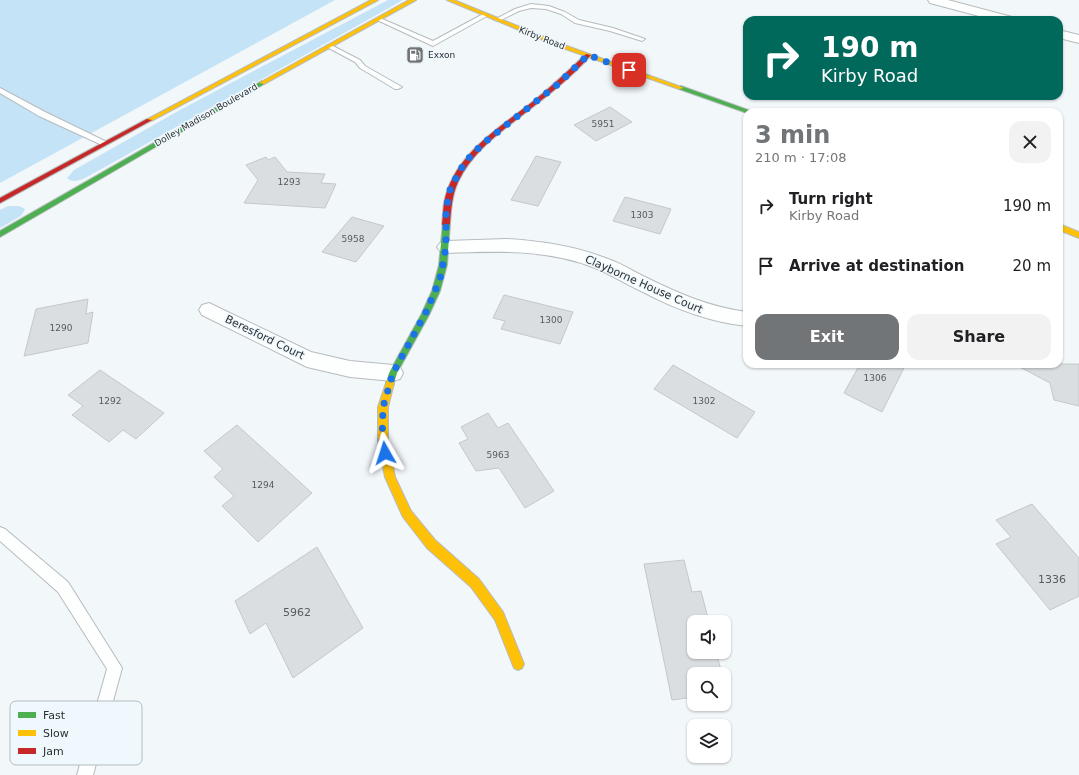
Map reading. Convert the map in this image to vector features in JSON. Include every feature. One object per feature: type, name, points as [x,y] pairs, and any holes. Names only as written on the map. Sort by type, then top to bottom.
[{"type":"main road","name":"Dolley Madison Boulevard","points":[[0,201],[36,185],[105,143],[375,0]]},
{"type":"main road","name":"Dolley Madison Boulevard","points":[[0,234],[56,197],[413,0]]},
{"type":"main road","name":"Kirby Road","points":[[450,0],[588,55],[743,110]]},
{"type":"main road","points":[[518,664],[499,616],[475,583],[426,538],[407,514],[390,477],[382,441],[383,407],[393,373],[426,312],[440,279],[446,247],[446,210],[450,190],[460,170],[472,154],[485,142],[558,84],[588,55]]},
{"type":"main road","points":[[1063,229],[1079,235]]},
{"type":"street","points":[[934,0],[993,16]]},
{"type":"street","points":[[1063,35],[1079,40]]},
{"type":"street","name":"Clayborne House Court","points":[[446,247],[506,244],[540,247],[572,253],[602,263],[679,302],[705,312],[743,319]]},
{"type":"street","name":"Beresford Court","points":[[208,310],[307,358],[350,369],[393,373]]},
{"type":"lane","points":[[497,20],[517,10],[532,6],[547,7],[563,13],[577,22],[611,28],[642,39]]},
{"type":"lane","points":[[378,19],[433,44],[485,15]]},
{"type":"lane","points":[[329,46],[358,61],[362,67],[398,87]]},
{"type":"lane","points":[[0,90],[42,114],[105,143]]},
{"type":"lane","points":[[0,533],[63,587],[115,668],[106,701]]},
{"type":"lane","points":[[85,775],[88,765]]},
{"type":"shaded area","points":[[0,0],[335,0],[0,183]]},
{"type":"shaded area","points":[[388,0],[403,0],[85,178],[74,181],[67,178],[74,170],[180,110]]},
{"type":"shaded area","points":[[8,206],[19,206],[25,209],[21,216],[0,228],[0,210]]},
{"type":"building","points":[[610,107],[632,122],[596,141],[574,125]]},
{"type":"building","points":[[536,156],[561,162],[538,206],[511,200]]},
{"type":"building","points":[[266,157],[268,160],[275,157],[287,172],[325,174],[321,183],[336,184],[325,208],[244,203],[258,180],[246,165]]},
{"type":"building","points":[[625,197],[671,209],[660,234],[613,221]]},
{"type":"building","points":[[352,217],[384,226],[356,262],[322,252]]},
{"type":"building","points":[[504,295],[573,312],[560,344],[501,329],[505,321],[493,318]]},
{"type":"building","points":[[88,299],[86,314],[93,312],[88,343],[24,356],[36,309]]},
{"type":"building","points":[[1063,364],[1079,364],[1079,406],[1054,400],[1050,383],[1022,368],[1063,368]]},
{"type":"building","points":[[673,365],[755,412],[737,438],[654,389]]},
{"type":"building","points":[[858,368],[904,368],[882,412],[844,393]]},
{"type":"building","points":[[100,370],[164,413],[136,439],[123,430],[109,442],[72,415],[83,406],[68,395]]},
{"type":"building","points":[[488,413],[498,428],[508,423],[554,491],[525,508],[499,468],[476,471],[459,443],[468,439],[461,427]]},
{"type":"building","points":[[237,425],[312,493],[258,542],[222,506],[234,496],[214,477],[223,469],[204,451]]},
{"type":"building","points":[[1032,504],[1079,558],[1079,596],[1050,610],[996,544],[1011,537],[996,520]]},
{"type":"building","points":[[317,547],[363,628],[293,678],[266,623],[250,634],[235,601]]},
{"type":"building","points":[[684,560],[692,592],[701,591],[707,615],[687,615],[687,659],[718,659],[720,667],[687,667],[687,698],[672,700],[644,564]]},
{"type":"traffic: fast","points":[[0,234],[262,83]]},
{"type":"traffic: fast","points":[[681,88],[743,110]]},
{"type":"traffic: fast","points":[[390,383],[393,373],[425,315],[436,291],[443,265],[446,224]]},
{"type":"traffic: slow","points":[[149,120],[375,0]]},
{"type":"traffic: slow","points":[[262,83],[413,0]]},
{"type":"traffic: slow","points":[[450,0],[562,46],[681,88]]},
{"type":"traffic: slow","points":[[1063,229],[1079,235]]},
{"type":"traffic: slow","points":[[390,383],[383,407],[383,441],[390,477],[407,514],[431,544],[475,583],[499,616],[518,664]]},
{"type":"traffic: jam","points":[[446,224],[448,202],[454,184],[462,168],[473,154],[501,128],[548,92],[588,55]]},
{"type":"traffic: jam","points":[[0,201],[149,120]]},
{"type":"place","name":"Exxon","points":[[415,55]]},
{"type":"route","points":[[385,453],[382,441],[383,407],[393,373],[426,312],[440,279],[446,247],[446,210],[450,190],[460,170],[472,154],[485,142],[558,84],[588,55],[629,70]]}]
